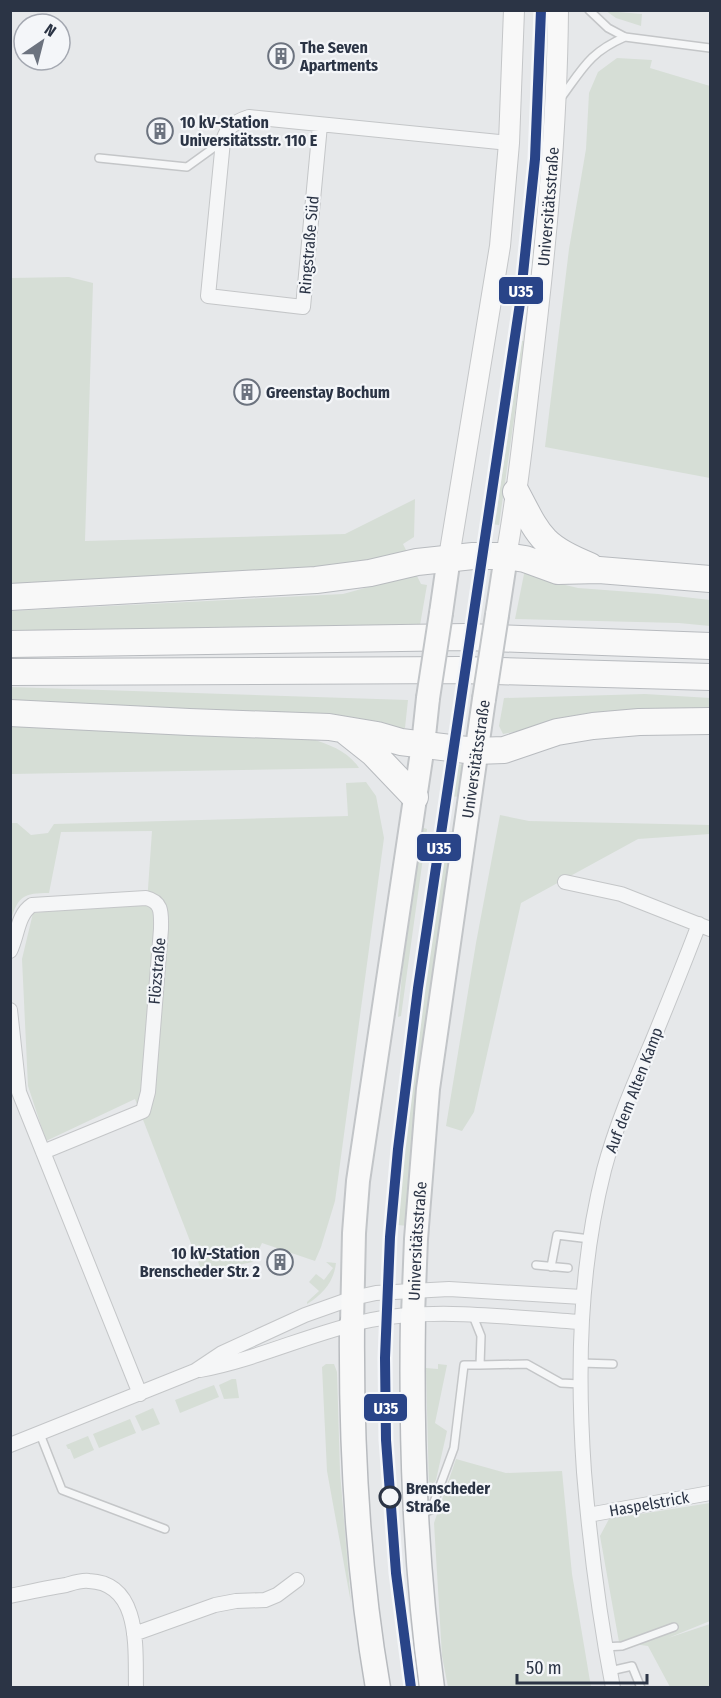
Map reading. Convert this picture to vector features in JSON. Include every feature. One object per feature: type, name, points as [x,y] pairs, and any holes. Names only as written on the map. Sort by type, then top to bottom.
[{"type":"highway","points":[[516,492],[536,531],[553,549],[599,570]]},
{"type":"highway","points":[[10,597],[344,578],[449,557],[506,556],[525,559],[558,571],[599,570],[711,579]]},
{"type":"highway","points":[[10,644],[465,637],[711,646]]},
{"type":"highway","points":[[10,672],[461,670],[711,677]]},
{"type":"highway","points":[[10,713],[329,727],[423,745],[475,751],[504,750],[558,732],[593,726],[639,722],[711,722]]},
{"type":"highway","points":[[344,730],[373,753],[415,797]]},
{"type":"highway","name":"Universitätsstraße","points":[[413,1315],[412,1426],[415,1516],[421,1607],[432,1688]]},
{"type":"highway","points":[[352,1324],[352,1427],[356,1500],[378,1688]]},
{"type":"main road","points":[[352,1324],[354,1233],[358,1181],[449,557],[500,246],[509,143],[514,10]]},
{"type":"main road","name":"Universitätsstraße","points":[[413,1315],[428,1089],[475,751],[516,492],[539,310],[552,172],[558,10]]},
{"type":"street","name":"Ringstraße Süd","points":[[249,117],[320,125],[303,307],[207,296],[226,130],[234,123],[249,117]]},
{"type":"street","points":[[320,125],[509,143]]},
{"type":"street","points":[[565,882],[621,894],[705,927]]},
{"type":"street","name":"Flözstraße","points":[[10,951],[21,916],[32,904],[146,898],[158,903],[160,908],[161,929],[148,1092],[143,1111],[43,1152]]},
{"type":"street","name":"Auf dem Alten Kamp","points":[[610,1682],[588,1515],[580,1411],[582,1298],[590,1239],[604,1169],[615,1132],[705,927]]},
{"type":"street","points":[[10,1010],[15,1094],[43,1152],[140,1394]]},
{"type":"street","points":[[10,1445],[195,1371],[222,1353],[305,1315],[352,1298],[376,1293],[414,1290],[462,1290],[582,1298]]},
{"type":"street","points":[[195,1371],[226,1365],[352,1324],[413,1315],[473,1316],[580,1323]]},
{"type":"street","name":"Haspelstrick","points":[[588,1515],[711,1493]]},
{"type":"street","points":[[10,1596],[86,1580],[104,1584],[119,1594],[130,1610],[134,1634],[136,1688]]},
{"type":"street","points":[[134,1634],[214,1605],[236,1601],[265,1600],[278,1595],[297,1580]]},
{"type":"lane","points":[[589,10],[608,28],[625,37],[711,48]]},
{"type":"lane","points":[[556,106],[589,59],[609,44],[625,37]]},
{"type":"lane","points":[[99,158],[187,167],[223,141]]},
{"type":"lane","points":[[551,1268],[557,1235],[590,1239]]},
{"type":"lane","points":[[536,1265],[568,1268]]},
{"type":"lane","points":[[473,1316],[481,1336],[480,1365]]},
{"type":"lane","points":[[580,1363],[613,1364]]},
{"type":"lane","points":[[415,1516],[431,1510],[454,1448],[464,1365],[527,1364],[561,1383],[580,1384]]},
{"type":"lane","points":[[40,1434],[62,1490],[165,1529]]},
{"type":"lane","points":[[604,1647],[622,1646],[674,1627]]},
{"type":"lane","points":[[610,1682],[632,1666],[641,1688]]},
{"type":"shaded area","points":[[606,11],[642,14],[641,26],[616,18]]},
{"type":"shaded area","points":[[617,58],[652,60],[650,68],[710,86],[710,478],[545,447],[569,249],[586,149],[589,93],[598,72]]},
{"type":"shaded area","points":[[69,277],[93,283],[85,541],[345,534],[415,499],[414,537],[403,544],[407,552],[365,568],[11,592],[11,278]]},
{"type":"shaded area","points":[[522,341],[525,341],[499,525],[491,524],[493,516],[496,516]]},
{"type":"shaded area","points":[[525,569],[553,582],[578,588],[710,600],[710,626],[679,623],[515,619]]},
{"type":"shaded area","points":[[416,574],[421,584],[427,585],[419,631],[11,634],[11,611],[343,594]]},
{"type":"shaded area","points":[[10,687],[408,700],[405,728],[400,728],[400,734],[11,705]]},
{"type":"shaded area","points":[[645,694],[710,698],[710,715],[541,727],[503,734],[499,726],[504,698]]},
{"type":"shaded area","points":[[10,721],[312,739],[344,753],[359,768],[11,774]]},
{"type":"shaded area","points":[[456,764],[463,765],[459,797],[450,796]]},
{"type":"shaded area","points":[[366,782],[376,796],[384,838],[335,1201],[321,1247],[315,1261],[262,1243],[253,1262],[202,1272],[135,1099],[46,1141],[28,1086],[22,959],[33,913],[147,903],[152,831],[61,832],[49,893],[28,895],[23,898],[16,906],[11,920],[11,823],[17,823],[31,835],[48,833],[54,824],[348,816],[346,783]]},
{"type":"shaded area","points":[[500,815],[529,821],[710,825],[710,834],[638,839],[521,903],[474,1112],[462,1131],[446,1126]]},
{"type":"shaded area","points":[[421,827],[427,829],[401,1016],[398,1017],[403,964],[417,870],[414,870]]},
{"type":"shaded area","points":[[454,831],[432,978],[414,1127],[407,1226],[398,1225],[409,1100],[446,832]]},
{"type":"shaded area","points":[[326,1262],[336,1263],[333,1276],[322,1292],[307,1304],[319,1291],[309,1282],[316,1274],[324,1280],[333,1268]]},
{"type":"shaded area","points":[[326,1364],[334,1364],[337,1372],[340,1472],[351,1603],[327,1471],[322,1367]]},
{"type":"shaded area","points":[[438,1364],[447,1365],[435,1423],[447,1431],[436,1480],[429,1490],[426,1368],[438,1369]]},
{"type":"shaded area","points":[[236,1379],[239,1398],[224,1399],[219,1385]]},
{"type":"shaded area","points":[[214,1385],[219,1397],[180,1413],[175,1400]]},
{"type":"shaded area","points":[[153,1408],[160,1424],[142,1431],[135,1416]]},
{"type":"shaded area","points":[[130,1419],[136,1433],[99,1448],[93,1434]]},
{"type":"shaded area","points":[[88,1436],[94,1450],[74,1459],[66,1445]]},
{"type":"shaded area","points":[[456,1459],[506,1473],[562,1471],[572,1574],[591,1687],[448,1687],[442,1656],[434,1523]]},
{"type":"shaded area","points":[[710,1503],[710,1621],[668,1638],[710,1624],[710,1687],[670,1687],[648,1646],[619,1642],[600,1536],[609,1519]]},
{"type":"transit line","name":"U35","points":[[411,1688],[396,1573],[386,1440],[385,1358],[390,1237],[398,1149],[418,988],[520,303],[535,159],[541,10]]},
{"type":"place","name":"The Seven Apartments","points":[[281,56]]},
{"type":"place","name":"10 kV-Station Universitätsstr. 110 E","points":[[160,131]]},
{"type":"place","name":"Greenstay Bochum","points":[[247,392]]},
{"type":"place","name":"10 kV-Station Brenscheder Str. 2","points":[[280,1262]]},
{"type":"place","name":"Brenscheder Straße","points":[[390,1497]]}]
